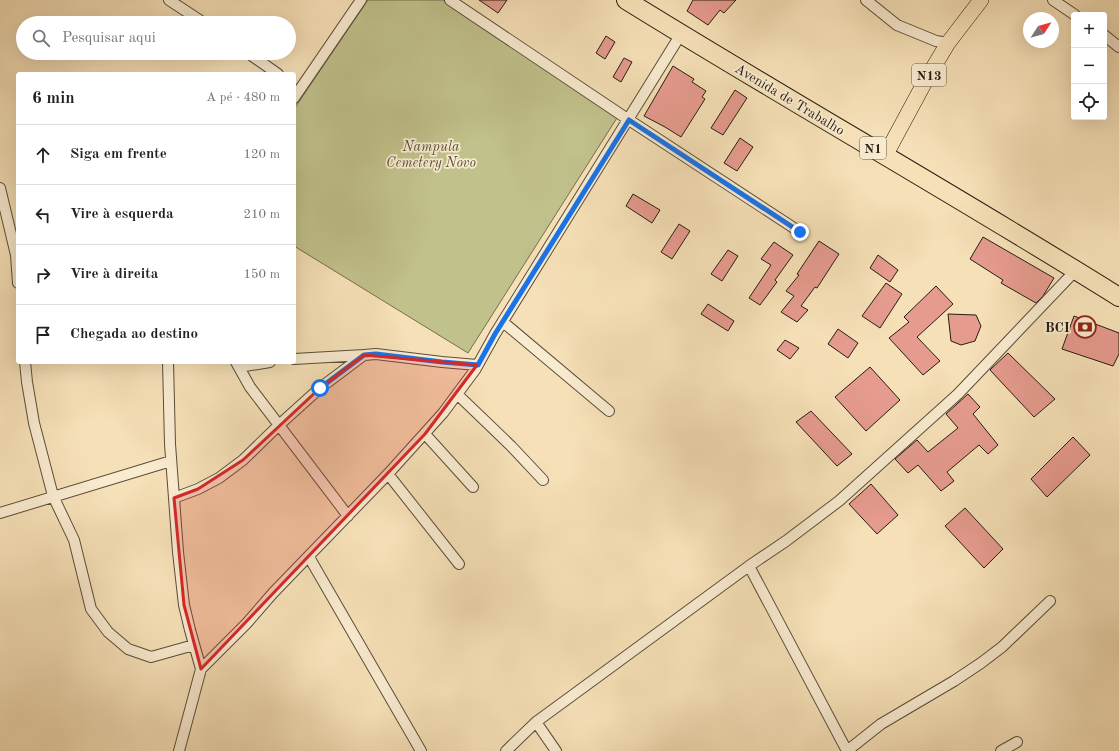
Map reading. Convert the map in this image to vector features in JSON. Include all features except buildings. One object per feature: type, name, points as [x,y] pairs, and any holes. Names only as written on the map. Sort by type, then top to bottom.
[{"type":"highway","name":"Avenida de Trabalho","points":[[626,0],[885,156],[995,220],[1119,297]]},
{"type":"main road","name":"N13","points":[[885,156],[927,78],[948,44],[981,0]]},
{"type":"street","points":[[170,0],[194,16]]},
{"type":"street","points":[[296,91],[361,0]]},
{"type":"street","points":[[450,0],[800,232]]},
{"type":"street","points":[[866,0],[897,25],[948,44]]},
{"type":"street","points":[[1053,0],[1071,12]]},
{"type":"street","points":[[179,751],[201,670],[247,623],[272,593],[309,557],[388,474],[443,413],[478,365],[681,34]]},
{"type":"street","points":[[1107,37],[1119,47]]},
{"type":"street","points":[[258,60],[275,72]]},
{"type":"street","points":[[0,188],[16,255]]},
{"type":"street","points":[[506,751],[536,722],[839,501],[952,400],[1076,270]]},
{"type":"street","points":[[503,322],[609,411]]},
{"type":"street","points":[[296,359],[376,354],[478,365]]},
{"type":"street","points":[[174,498],[198,489],[219,478],[243,460],[279,424],[320,388],[364,355]]},
{"type":"street","points":[[25,364],[34,423],[53,496],[74,540],[92,609],[108,632],[128,649],[151,657],[194,645]]},
{"type":"street","points":[[168,364],[171,461],[184,605],[201,670]]},
{"type":"street","points":[[249,364],[238,365],[250,387],[348,516]]},
{"type":"street","points":[[457,394],[511,446],[543,480]]},
{"type":"street","points":[[424,434],[473,487]]},
{"type":"street","points":[[0,513],[171,461]]},
{"type":"street","points":[[388,474],[459,564]]},
{"type":"street","points":[[309,557],[421,751]]},
{"type":"street","points":[[749,566],[847,751],[881,724],[954,681],[981,663],[1002,647],[1050,601]]},
{"type":"street","points":[[536,722],[556,751]]},
{"type":"street","points":[[1001,751],[1017,742]]},
{"type":"highlighted area","points":[[364,355],[477,365],[425,434],[201,669],[184,605],[174,498],[198,489],[243,460],[320,388]]},
{"type":"green space","name":"Nampula Cemetery Novo","points":[[368,0],[443,0],[622,110],[468,353],[296,247],[296,106]]},
{"type":"place","name":"BCI","points":[[1085,327]]},
{"type":"route","points":[[320,388],[346,370],[364,355],[376,354],[478,365],[495,334],[629,120],[800,232]]}]
